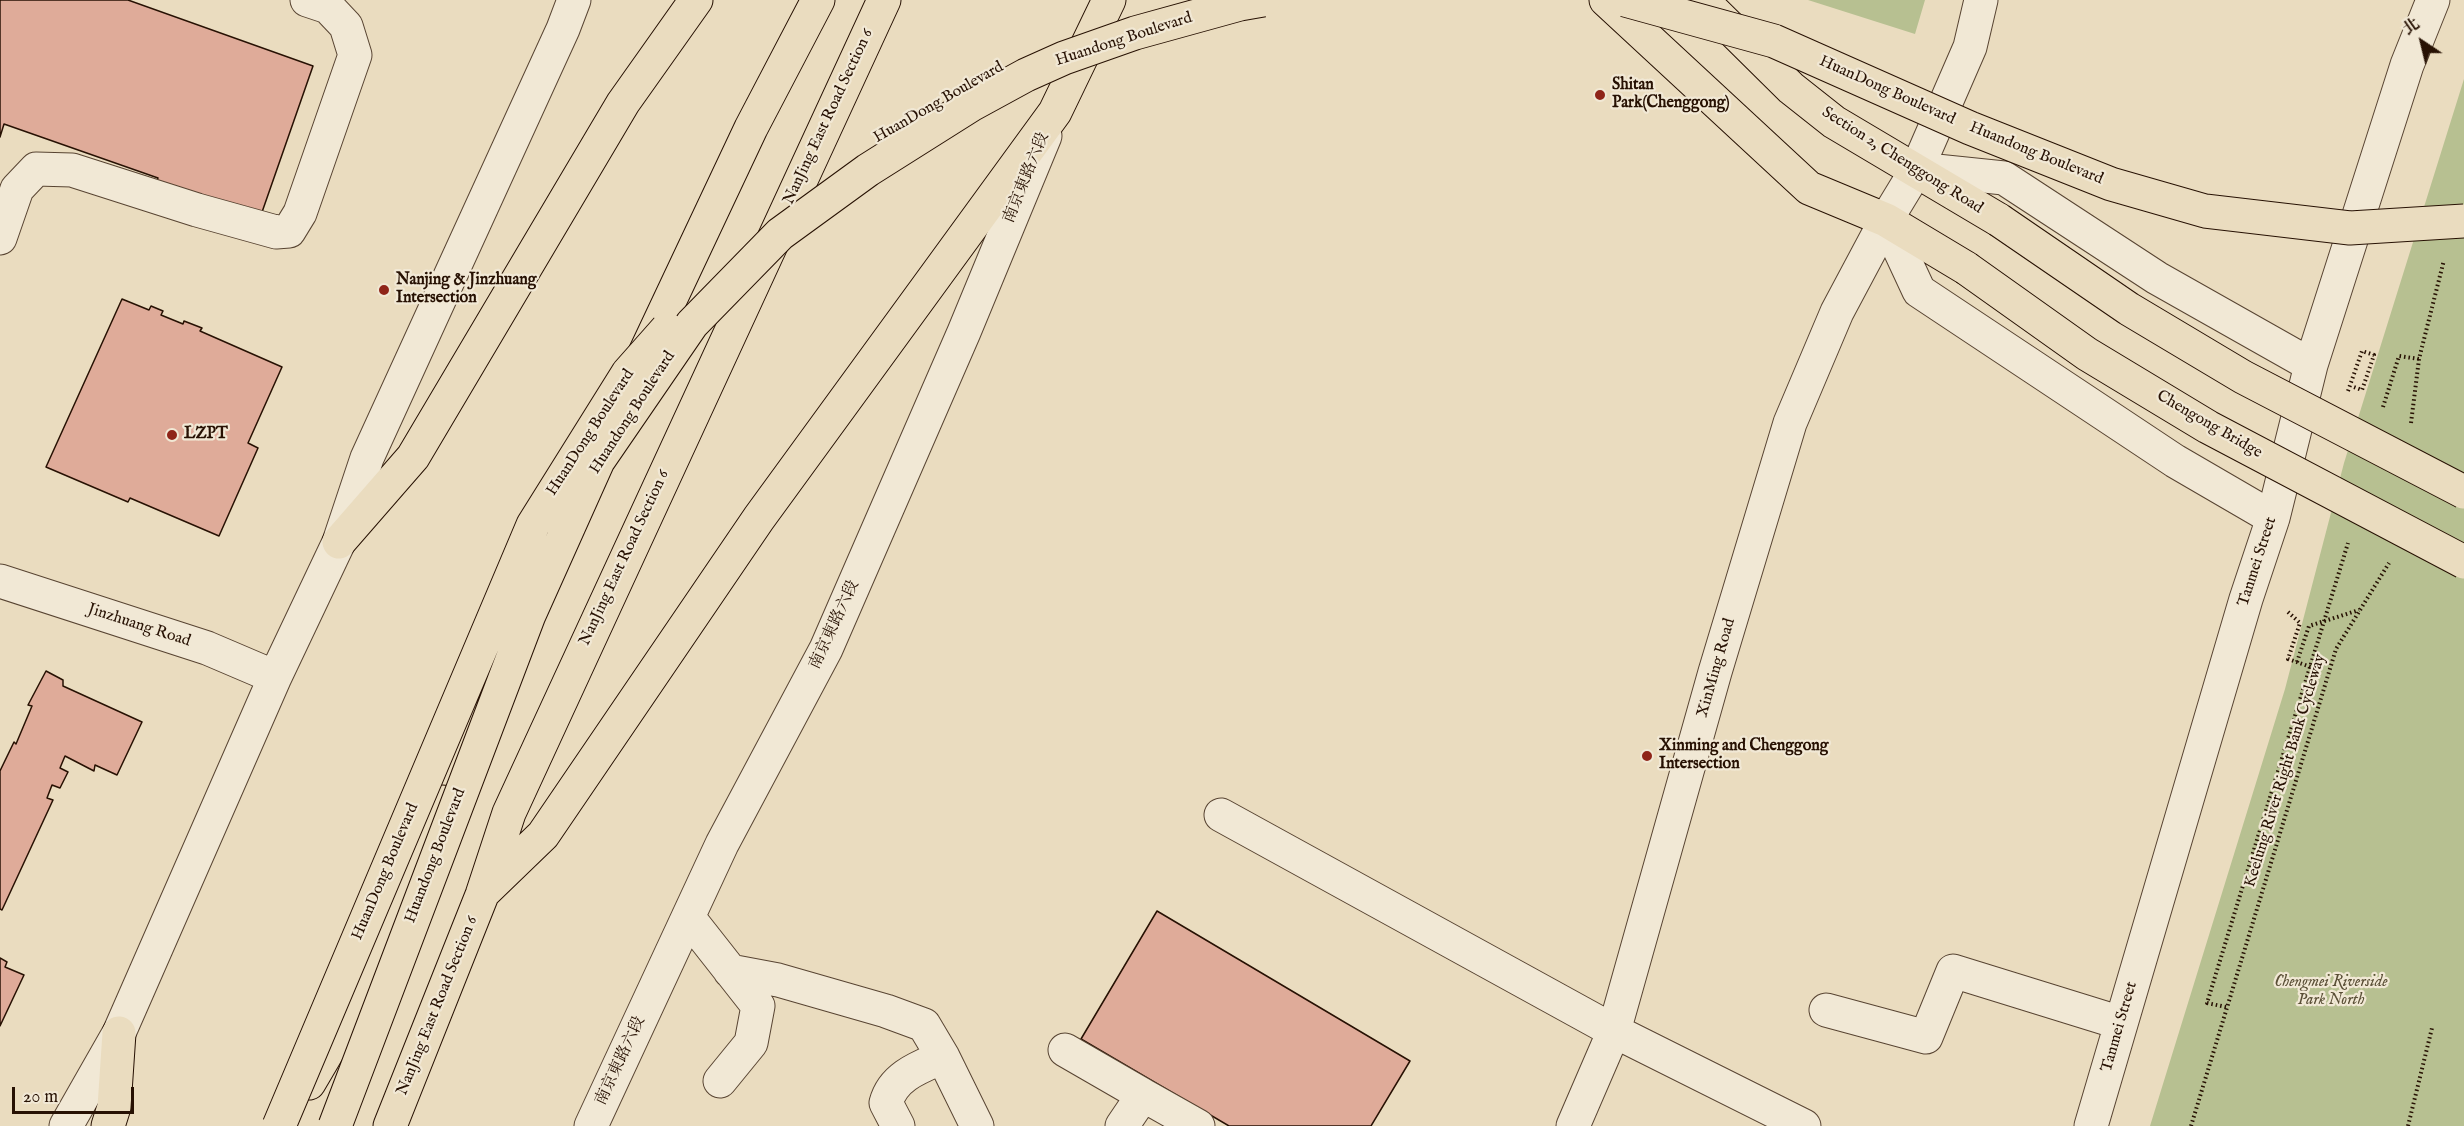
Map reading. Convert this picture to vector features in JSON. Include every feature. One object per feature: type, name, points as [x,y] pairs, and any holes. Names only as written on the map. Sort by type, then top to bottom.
[{"type":"main road","points":[[339,543],[413,457],[623,103],[696,0]]},
{"type":"main road","points":[[284,1126],[356,1003],[544,566],[751,128],[818,0]]},
{"type":"main road","name":"NanJing East Road Section 6","points":[[390,1126],[482,895],[509,813],[884,0]]},
{"type":"main road","points":[[482,895],[543,835],[759,518],[1054,112],[1109,0]]},
{"type":"main road","name":"HuanDong Boulevard","points":[[279,1126],[532,525],[628,373],[739,248],[857,151],[990,69],[1131,15],[1193,0]]},
{"type":"main road","name":"Huandong Boulevard","points":[[335,1126],[529,615],[598,461],[692,324],[780,234],[868,170],[971,105],[1026,75],[1098,45],[1240,4],[1263,0]]},
{"type":"main road","points":[[1606,0],[1809,188],[1886,220]]},
{"type":"main road","name":"HuanDong Boulevard","points":[[1626,0],[1767,39],[1964,125],[2114,183],[2212,210],[2335,228],[2464,219]]},
{"type":"main road","name":"Section 2, Chenggong Road","points":[[1702,0],[1791,88],[1834,122],[2000,220],[2129,309],[2243,377],[2464,492]]},
{"type":"main road","name":"Chengong Bridge","points":[[1886,220],[1965,268],[2087,354],[2208,427],[2464,562]]},
{"type":"main road","points":[[108,1126],[114,1107],[119,1034]]},
{"type":"street","points":[[0,238],[17,189],[36,169],[72,170],[197,210],[276,232],[289,231],[300,213],[355,55],[346,26],[328,7],[307,0]]},
{"type":"street","points":[[66,1126],[119,1034],[275,677],[339,543],[367,458],[558,40],[574,0]]},
{"type":"street","name":"XinMing Road","points":[[1574,1126],[1614,1030],[1715,672],[1790,423],[1837,312],[1886,220],[1917,169],[1970,47],[1981,0]]},
{"type":"street","name":"Tanmei Street","points":[[2091,1126],[2246,599],[2273,518],[2311,365],[2407,65],[2433,0]]},
{"type":"street","name":"南京東路六段","points":[[591,1126],[722,844],[826,649],[964,332],[1054,112]]},
{"type":"street","points":[[1917,169],[2004,178],[2157,279],[2311,365]]},
{"type":"street","points":[[1886,220],[1919,291],[2175,461],[2273,518]]},
{"type":"street","name":"Jinzhuang Road","points":[[0,581],[207,648],[275,677]]},
{"type":"street","points":[[1221,815],[1614,1030],[1804,1126]]},
{"type":"street","points":[[688,917],[758,1006],[751,1043],[720,1081]]},
{"type":"street","points":[[730,970],[778,980],[885,1011],[924,1025],[943,1057],[977,1126]]},
{"type":"street","points":[[1826,1010],[1926,1037],[1953,971],[2121,1023]]},
{"type":"street","points":[[1065,1050],[1198,1126]]},
{"type":"street","points":[[898,1126],[886,1103],[890,1090],[909,1072],[943,1057]]},
{"type":"street","points":[[1122,1126],[1143,1095]]},
{"type":"path","points":[[2410,429],[2420,359],[2445,257]]},
{"type":"path","points":[[2347,394],[2362,351],[2374,355],[2362,390],[2354,387]]},
{"type":"path","points":[[2382,413],[2399,356],[2420,359]]},
{"type":"path","points":[[2226,1008],[2207,1003],[2349,542]]},
{"type":"path","name":"Keelung River Right Bank Cycleway","points":[[2191,1126],[2336,649],[2392,559]]},
{"type":"path","points":[[2297,662],[2309,626],[2360,610]]},
{"type":"path","points":[[2288,612],[2300,623],[2288,659],[2311,667]]},
{"type":"path","points":[[2408,1126],[2432,1028]]},
{"type":"green space","points":[[1808,0],[1925,0],[1915,34]]},
{"type":"green space","name":"Chengmei Riverside Park North","points":[[2464,79],[2464,1126],[2150,1126],[2285,689],[2344,463]]},
{"type":"building","points":[[0,0],[128,0],[313,66],[261,215],[154,188],[158,178],[4,124],[0,137]]},
{"type":"building","points":[[122,299],[149,310],[151,306],[163,311],[161,315],[183,324],[184,321],[202,328],[200,331],[282,367],[248,443],[258,448],[219,536],[130,498],[128,502],[46,467]]},
{"type":"building","points":[[46,671],[63,680],[63,686],[142,722],[117,775],[95,765],[94,771],[65,756],[60,768],[68,772],[60,788],[52,785],[47,798],[53,800],[2,910],[0,909],[0,771],[14,742],[16,744],[32,706],[28,705]]},
{"type":"building","points":[[1157,911],[1410,1061],[1371,1126],[1229,1126],[1081,1039]]},
{"type":"building","points":[[0,958],[7,962],[5,967],[24,975],[0,1026]]},
{"type":"place","name":"Shitan Park(Chenggong)","points":[[1600,95]]},
{"type":"place","name":"Nanjing & Jinzhuang Intersection","points":[[384,290]]},
{"type":"place","name":"LZPT","points":[[172,435]]},
{"type":"place","name":"Xinming and Chenggong Intersection","points":[[1647,756]]}]
